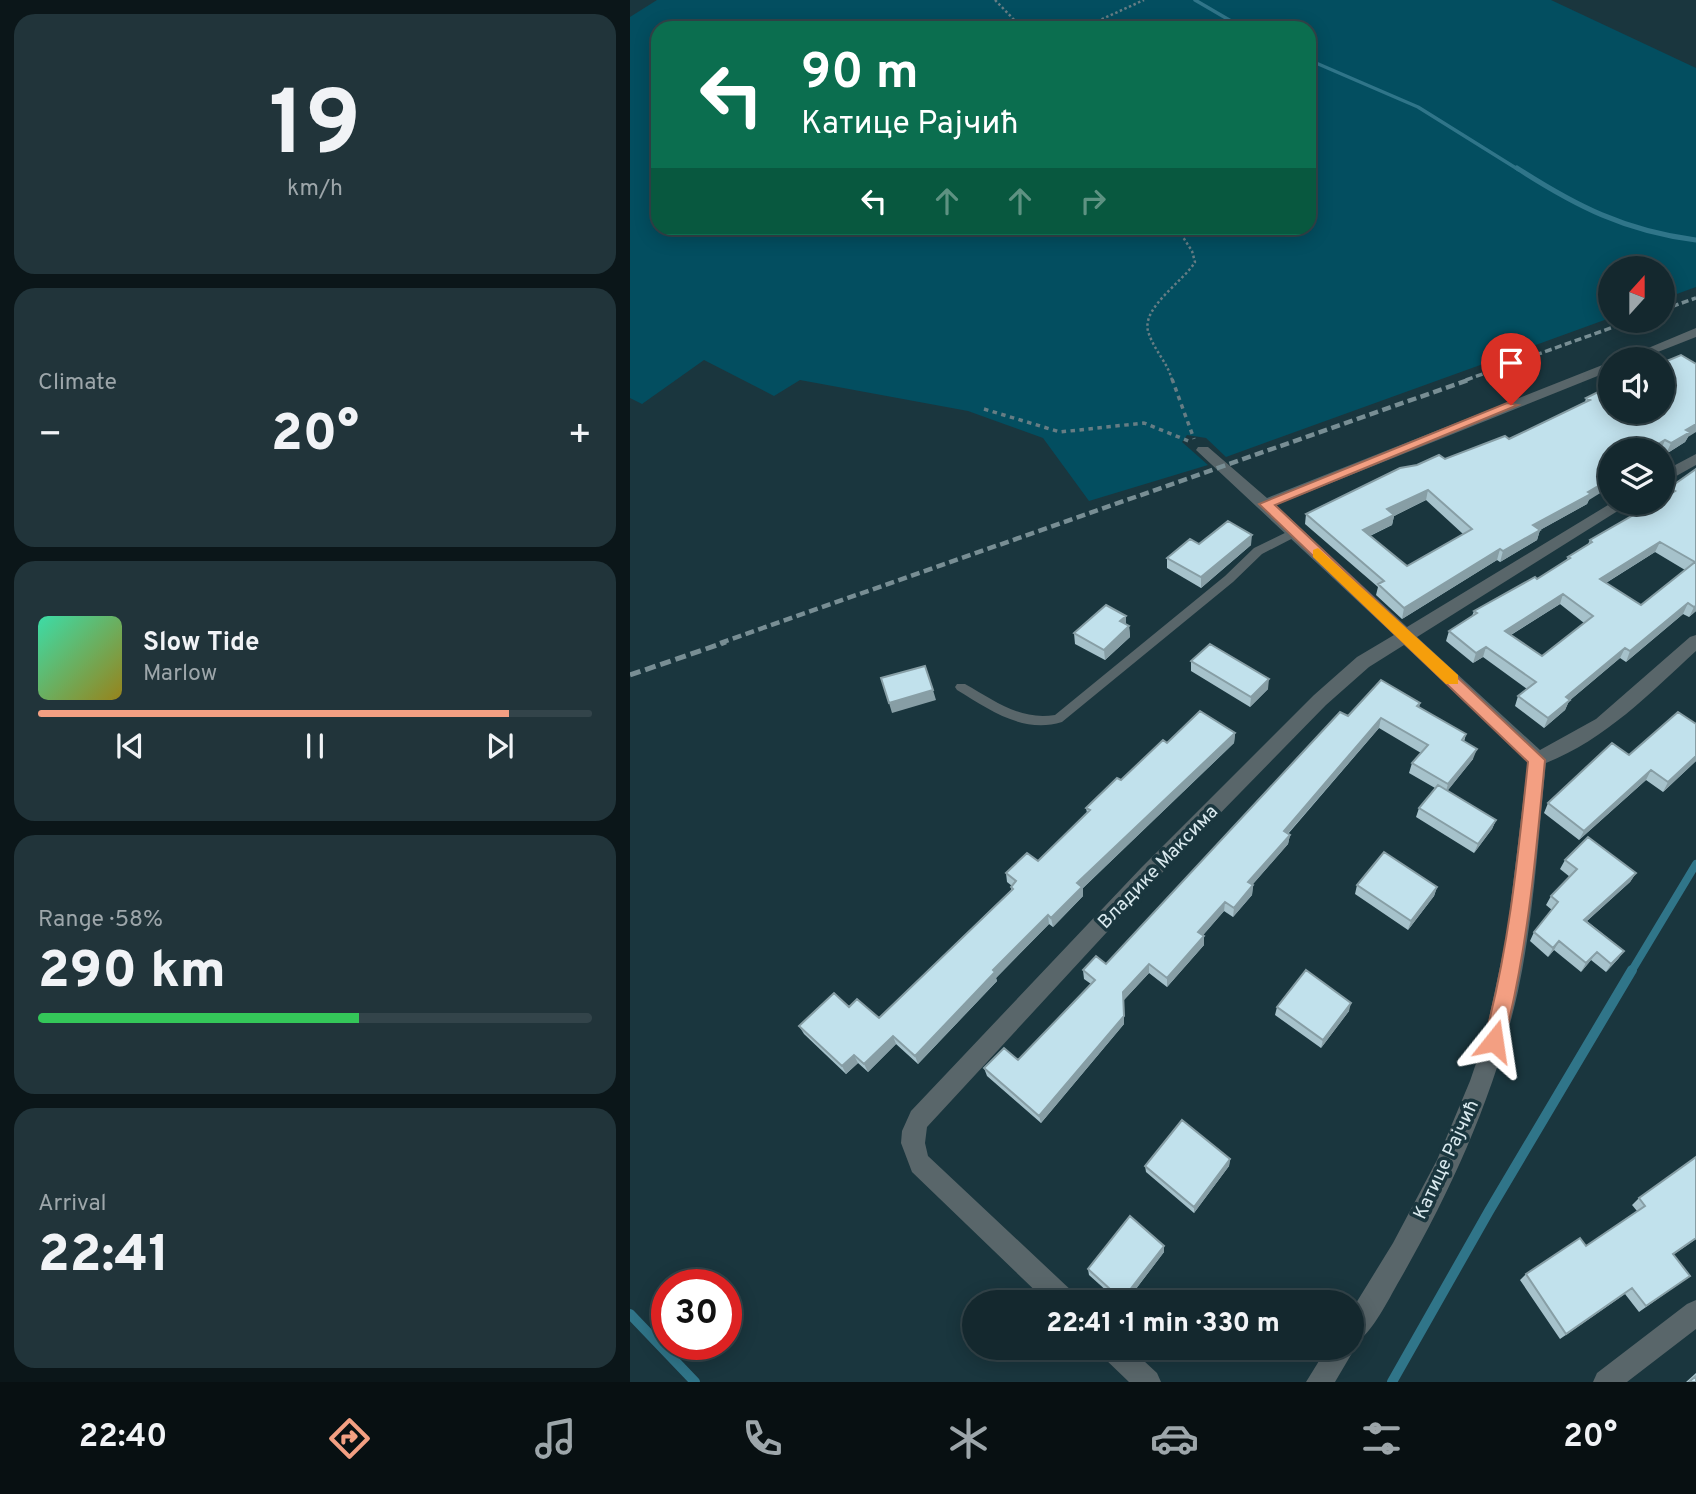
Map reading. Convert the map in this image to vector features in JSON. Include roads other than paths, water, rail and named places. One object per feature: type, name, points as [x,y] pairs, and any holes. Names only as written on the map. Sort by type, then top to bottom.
[{"type":"street","points":[[1658,347],[1696,332]]},
{"type":"street","points":[[1265,504],[1598,371]]},
{"type":"street","points":[[1203,450],[1265,504],[1537,760],[1565,750],[1587,737],[1696,641]]},
{"type":"street","points":[[1675,471],[1696,459]]},
{"type":"street","name":"Владике Максима","points":[[1052,1290],[920,1164],[912,1147],[913,1129],[941,1090],[1310,710],[1363,662],[1604,515]]},
{"type":"street","name":"Катице Рајчић","points":[[1364,1314],[1385,1282],[1446,1163],[1488,1065],[1507,992],[1521,910],[1537,760]]},
{"type":"street","points":[[1606,1382],[1696,1312]]},
{"type":"street","points":[[1125,1360],[1148,1382]]},
{"type":"street","points":[[1319,1382],[1334,1360]]},
{"type":"lane","points":[[961,687],[1027,722],[1044,723],[1058,719],[1229,579],[1258,551],[1295,532]]},
{"type":"waterway","points":[[1195,0],[1231,21]]},
{"type":"waterway","points":[[1316,63],[1418,107],[1519,170]]},
{"type":"waterway","points":[[1517,168],[1602,215],[1646,230],[1696,240]]},
{"type":"waterway","points":[[1631,972],[1696,864]]},
{"type":"waterway","points":[[1392,1382],[1489,1211],[1632,970]]},
{"type":"waterway","points":[[630,1314],[695,1382]]},
{"type":"railway","points":[[1675,305],[1696,298]]},
{"type":"railway","points":[[1466,380],[1598,333]]},
{"type":"railway","points":[[720,643],[1471,379]]},
{"type":"railway","points":[[630,675],[726,642]]}]
